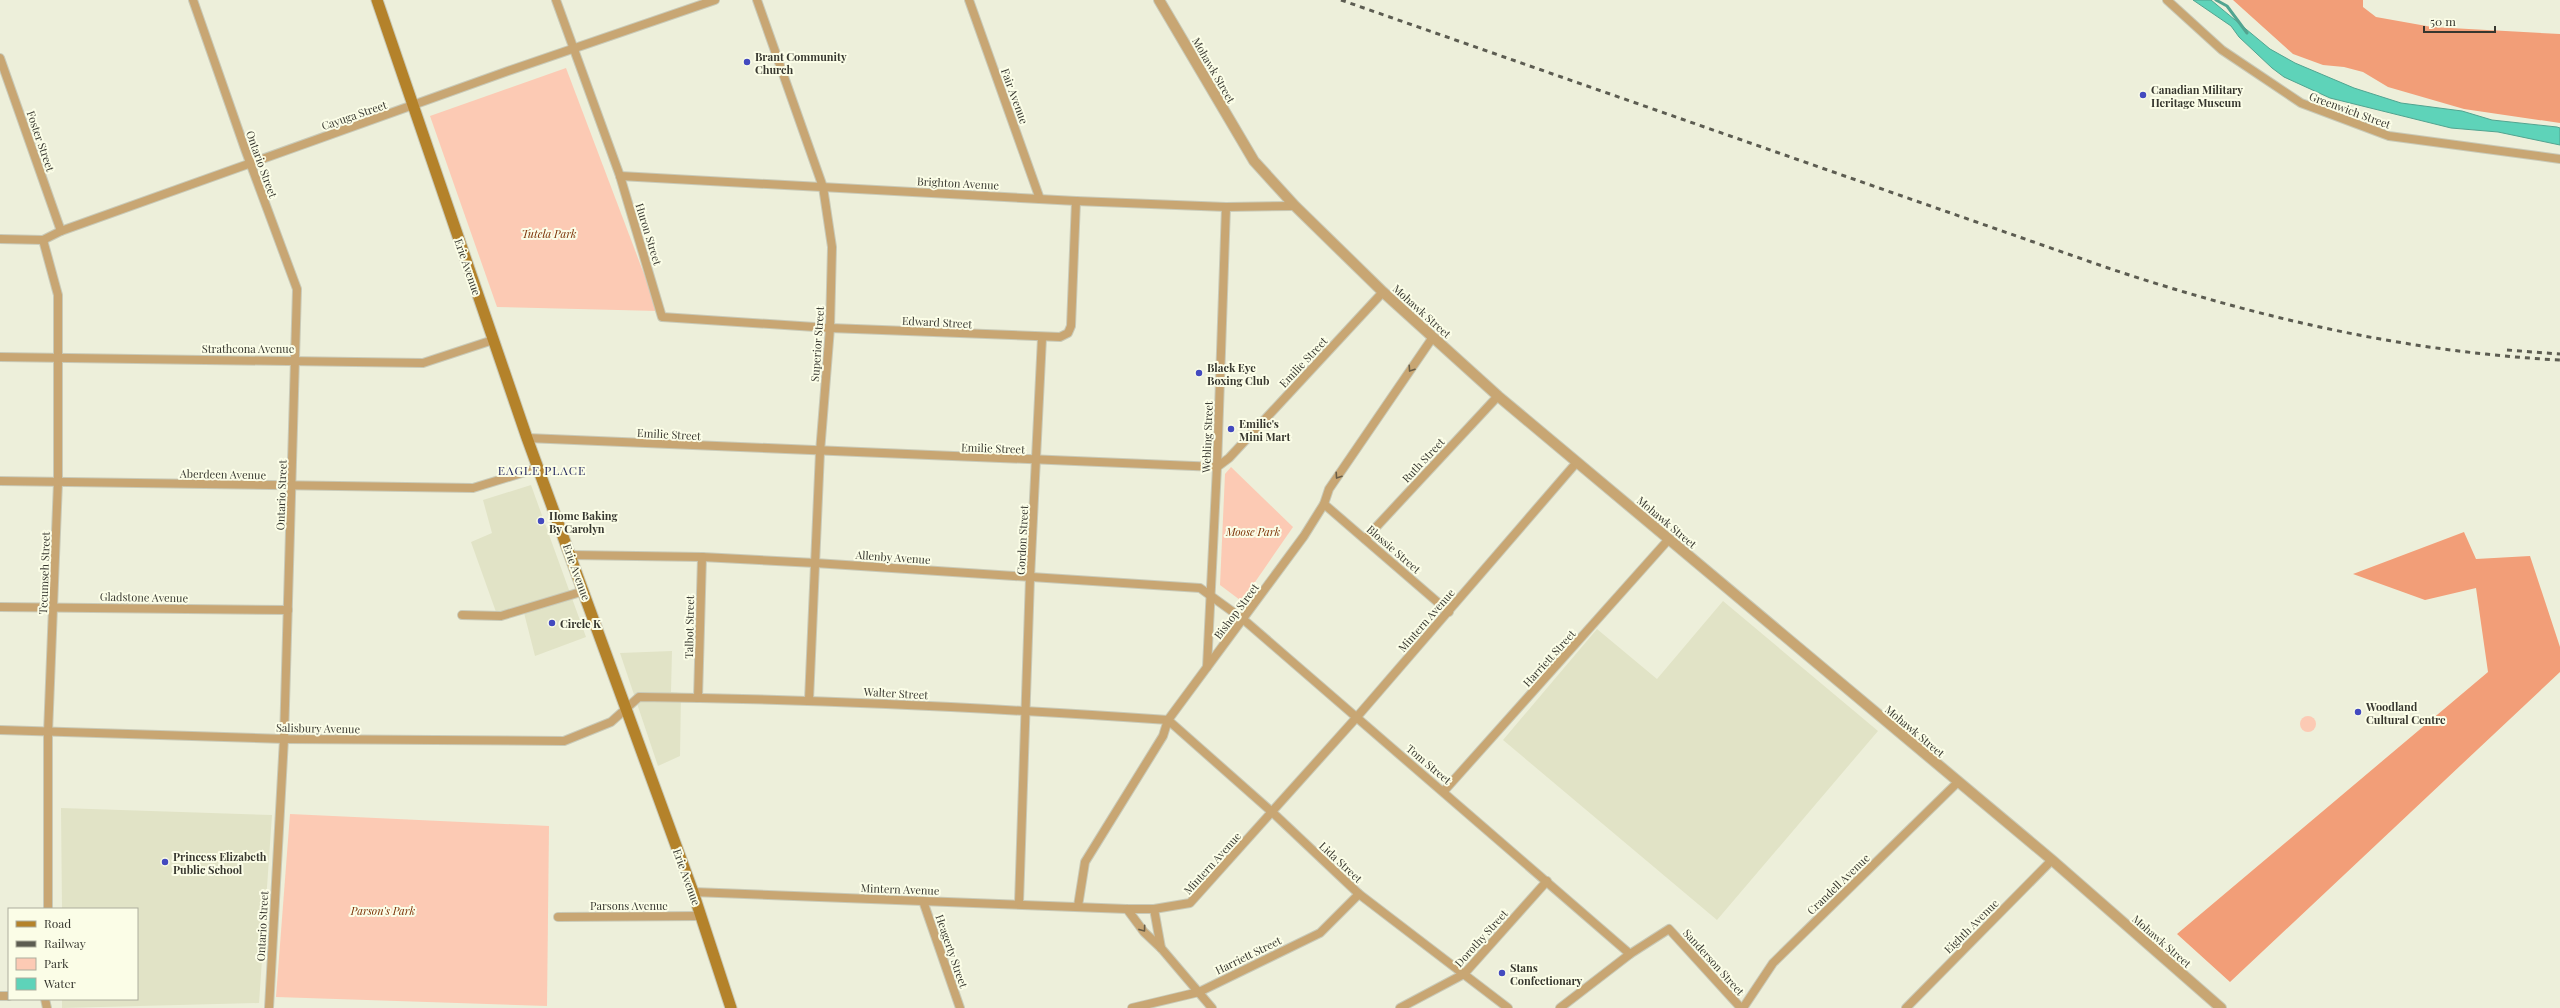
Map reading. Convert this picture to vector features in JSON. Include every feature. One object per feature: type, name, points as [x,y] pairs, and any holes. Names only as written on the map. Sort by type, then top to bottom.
[{"type":"main road","name":"Erie Avenue","points":[[376,0],[527,438],[693,892],[731,1008]]},
{"type":"street","name":"Ontario Street","points":[[193,0],[250,163],[297,289],[284,739],[269,1008]]},
{"type":"street","name":"Huron Street","points":[[556,0],[620,176],[662,317],[830,328]]},
{"type":"street","name":"Cayuga Street","points":[[0,239],[43,240],[61,231],[250,163],[715,0]]},
{"type":"street","name":"Superior Street","points":[[757,0],[823,187],[832,247],[830,328],[820,452],[809,700]]},
{"type":"street","name":"Fair Avenue","points":[[969,0],[1040,199]]},
{"type":"street","name":"Mohawk Street","points":[[1159,0],[1254,161],[1295,206],[1383,292],[1498,396],[2052,860],[2221,1008]]},
{"type":"street","name":"Greenwich Street","points":[[2167,0],[2222,50],[2301,103],[2389,136],[2560,159]]},
{"type":"street","name":"Foster Street","points":[[0,58],[61,231]]},
{"type":"street","name":"Brighton Avenue","points":[[620,176],[1076,201],[1226,207],[1295,206]]},
{"type":"street","points":[[1042,338],[1064,336],[1070,326],[1076,201]]},
{"type":"street","name":"Webling Street","points":[[1207,667],[1212,595],[1226,207]]},
{"type":"street","name":"Tecumseh Street","points":[[43,240],[58,295],[59,358],[58,482],[48,733],[48,908]]},
{"type":"street","name":"Emilie Street","points":[[527,438],[820,452],[1217,467],[1229,458],[1383,292]]},
{"type":"street","name":"Edward Street","points":[[830,328],[1042,338]]},
{"type":"street","name":"Bishop Street","points":[[1078,906],[1085,862],[1163,736],[1168,720],[1244,620],[1304,536],[1324,504],[1329,489],[1433,337]]},
{"type":"street","name":"Gordon Street","points":[[1019,903],[1030,578],[1042,338]]},
{"type":"street","name":"Strathcona Avenue","points":[[0,356],[59,358],[295,359],[424,363],[493,340]]},
{"type":"street","name":"Ruth Street","points":[[1365,539],[1498,396]]},
{"type":"street","name":"Mintern Avenue","points":[[693,892],[923,901],[1019,903],[1127,909],[1154,909],[1190,903],[1356,718],[1577,462]]},
{"type":"street","name":"Aberdeen Avenue","points":[[0,481],[473,488],[538,468]]},
{"type":"street","name":"Blossie Street","points":[[1324,504],[1449,612]]},
{"type":"street","name":"Harriett Street","points":[[1444,791],[1669,539]]},
{"type":"street","name":"Allenby Avenue","points":[[571,555],[702,557],[815,563],[1200,588],[1212,595]]},
{"type":"street","name":"Talbot Street","points":[[698,698],[702,557]]},
{"type":"street","points":[[462,615],[501,616],[584,591]]},
{"type":"street","name":"Tom Street","points":[[1212,595],[1244,620],[1356,718],[1444,791],[1630,954]]},
{"type":"street","name":"Gladstone Avenue","points":[[0,607],[288,610]]},
{"type":"street","name":"Walter Street","points":[[626,708],[639,697],[809,700],[1026,710],[1168,720]]},
{"type":"street","name":"Salisbury Avenue","points":[[0,730],[48,733],[284,739],[564,741],[611,722],[626,708]]},
{"type":"street","name":"Lida Street","points":[[1168,720],[1272,812],[1359,894],[1508,1008]]},
{"type":"street","name":"Crandell Avenue","points":[[1742,1008],[1773,964],[1958,782]]},
{"type":"street","name":"Eighth Avenue","points":[[1906,1008],[2052,860]]},
{"type":"street","name":"Dorothy Street","points":[[1400,1008],[1464,974],[1547,881]]},
{"type":"street","name":"Harriett Street","points":[[1132,1008],[1198,992],[1320,933],[1359,894]]},
{"type":"street","name":"Heagerty Street","points":[[923,901],[960,1008]]},
{"type":"street","points":[[1127,909],[1144,932],[1161,948],[1212,1008]]},
{"type":"street","points":[[1154,909],[1161,948]]},
{"type":"street","name":"Parsons Avenue","points":[[558,917],[701,916]]},
{"type":"street","name":"Sanderson Street","points":[[1630,954],[1669,929],[1742,1008]]},
{"type":"street","points":[[1560,1008],[1630,954]]},
{"type":"shaded area","points":[[2233,0],[2363,0],[2363,7],[2376,17],[2432,27],[2560,34],[2560,123],[2464,109],[2388,87],[2363,72],[2344,67],[2323,65],[2293,54]]},
{"type":"shaded area","points":[[531,485],[586,637],[535,656],[523,609],[496,612],[471,542],[492,533],[483,500]]},
{"type":"shaded area","points":[[2464,532],[2476,559],[2530,556],[2560,647],[2560,672],[2230,982],[2177,934],[2488,672],[2476,588],[2425,600],[2353,574]]},
{"type":"shaded area","points":[[1723,601],[1878,731],[1717,920],[1503,740],[1597,629],[1657,679]]},
{"type":"shaded area","points":[[672,651],[671,692],[681,693],[680,756],[658,766],[620,653]]},
{"type":"shaded area","name":"Princess Elizabeth Public School","points":[[61,808],[272,815],[259,1003],[62,1008],[62,1000],[138,1000],[138,908],[62,908]]},
{"type":"green space","name":"Tutela Park","points":[[566,68],[658,311],[497,307],[430,116]]},
{"type":"green space","name":"Moose Park","points":[[1231,467],[1293,527],[1244,598],[1240,600],[1220,585],[1225,474]]},
{"type":"green space","points":[[2308,716],[2314,718],[2316,724],[2314,730],[2308,732],[2302,730],[2300,724],[2302,718]]},
{"type":"green space","name":"Parson's Park","points":[[290,814],[549,826],[547,1006],[276,997]]},
{"type":"water","points":[[2193,0],[2211,0],[2270,49],[2295,63],[2354,88],[2401,103],[2462,111],[2492,120],[2557,127],[2560,128],[2560,145],[2498,132],[2451,128],[2330,98],[2284,77],[2272,68],[2239,37],[2231,26]]},
{"type":"waterway","points":[[2216,0],[2227,6],[2247,33]]},
{"type":"railway","points":[[1341,0],[2163,286],[2275,317],[2388,340],[2502,356],[2560,360]]},
{"type":"railway","points":[[2507,350],[2560,354]]},
{"type":"place","name":"Brant Community Church","points":[[747,62]]},
{"type":"place","name":"Canadian Military Heritage Museum","points":[[2143,95]]},
{"type":"place","name":"Black Eye Boxing Club","points":[[1199,373]]},
{"type":"place","name":"Emilie's Mini Mart","points":[[1231,429]]},
{"type":"place","name":"Home Baking By Carolyn","points":[[541,521]]},
{"type":"place","name":"Circle K","points":[[552,623]]},
{"type":"place","name":"Woodland Cultural Centre","points":[[2358,712]]},
{"type":"place","name":"Princess Elizabeth Public School","points":[[165,862]]},
{"type":"place","name":"Stans Confectionary","points":[[1502,973]]},
{"type":"district","name":"EAGLE PLACE","points":[[542,470]]}]
